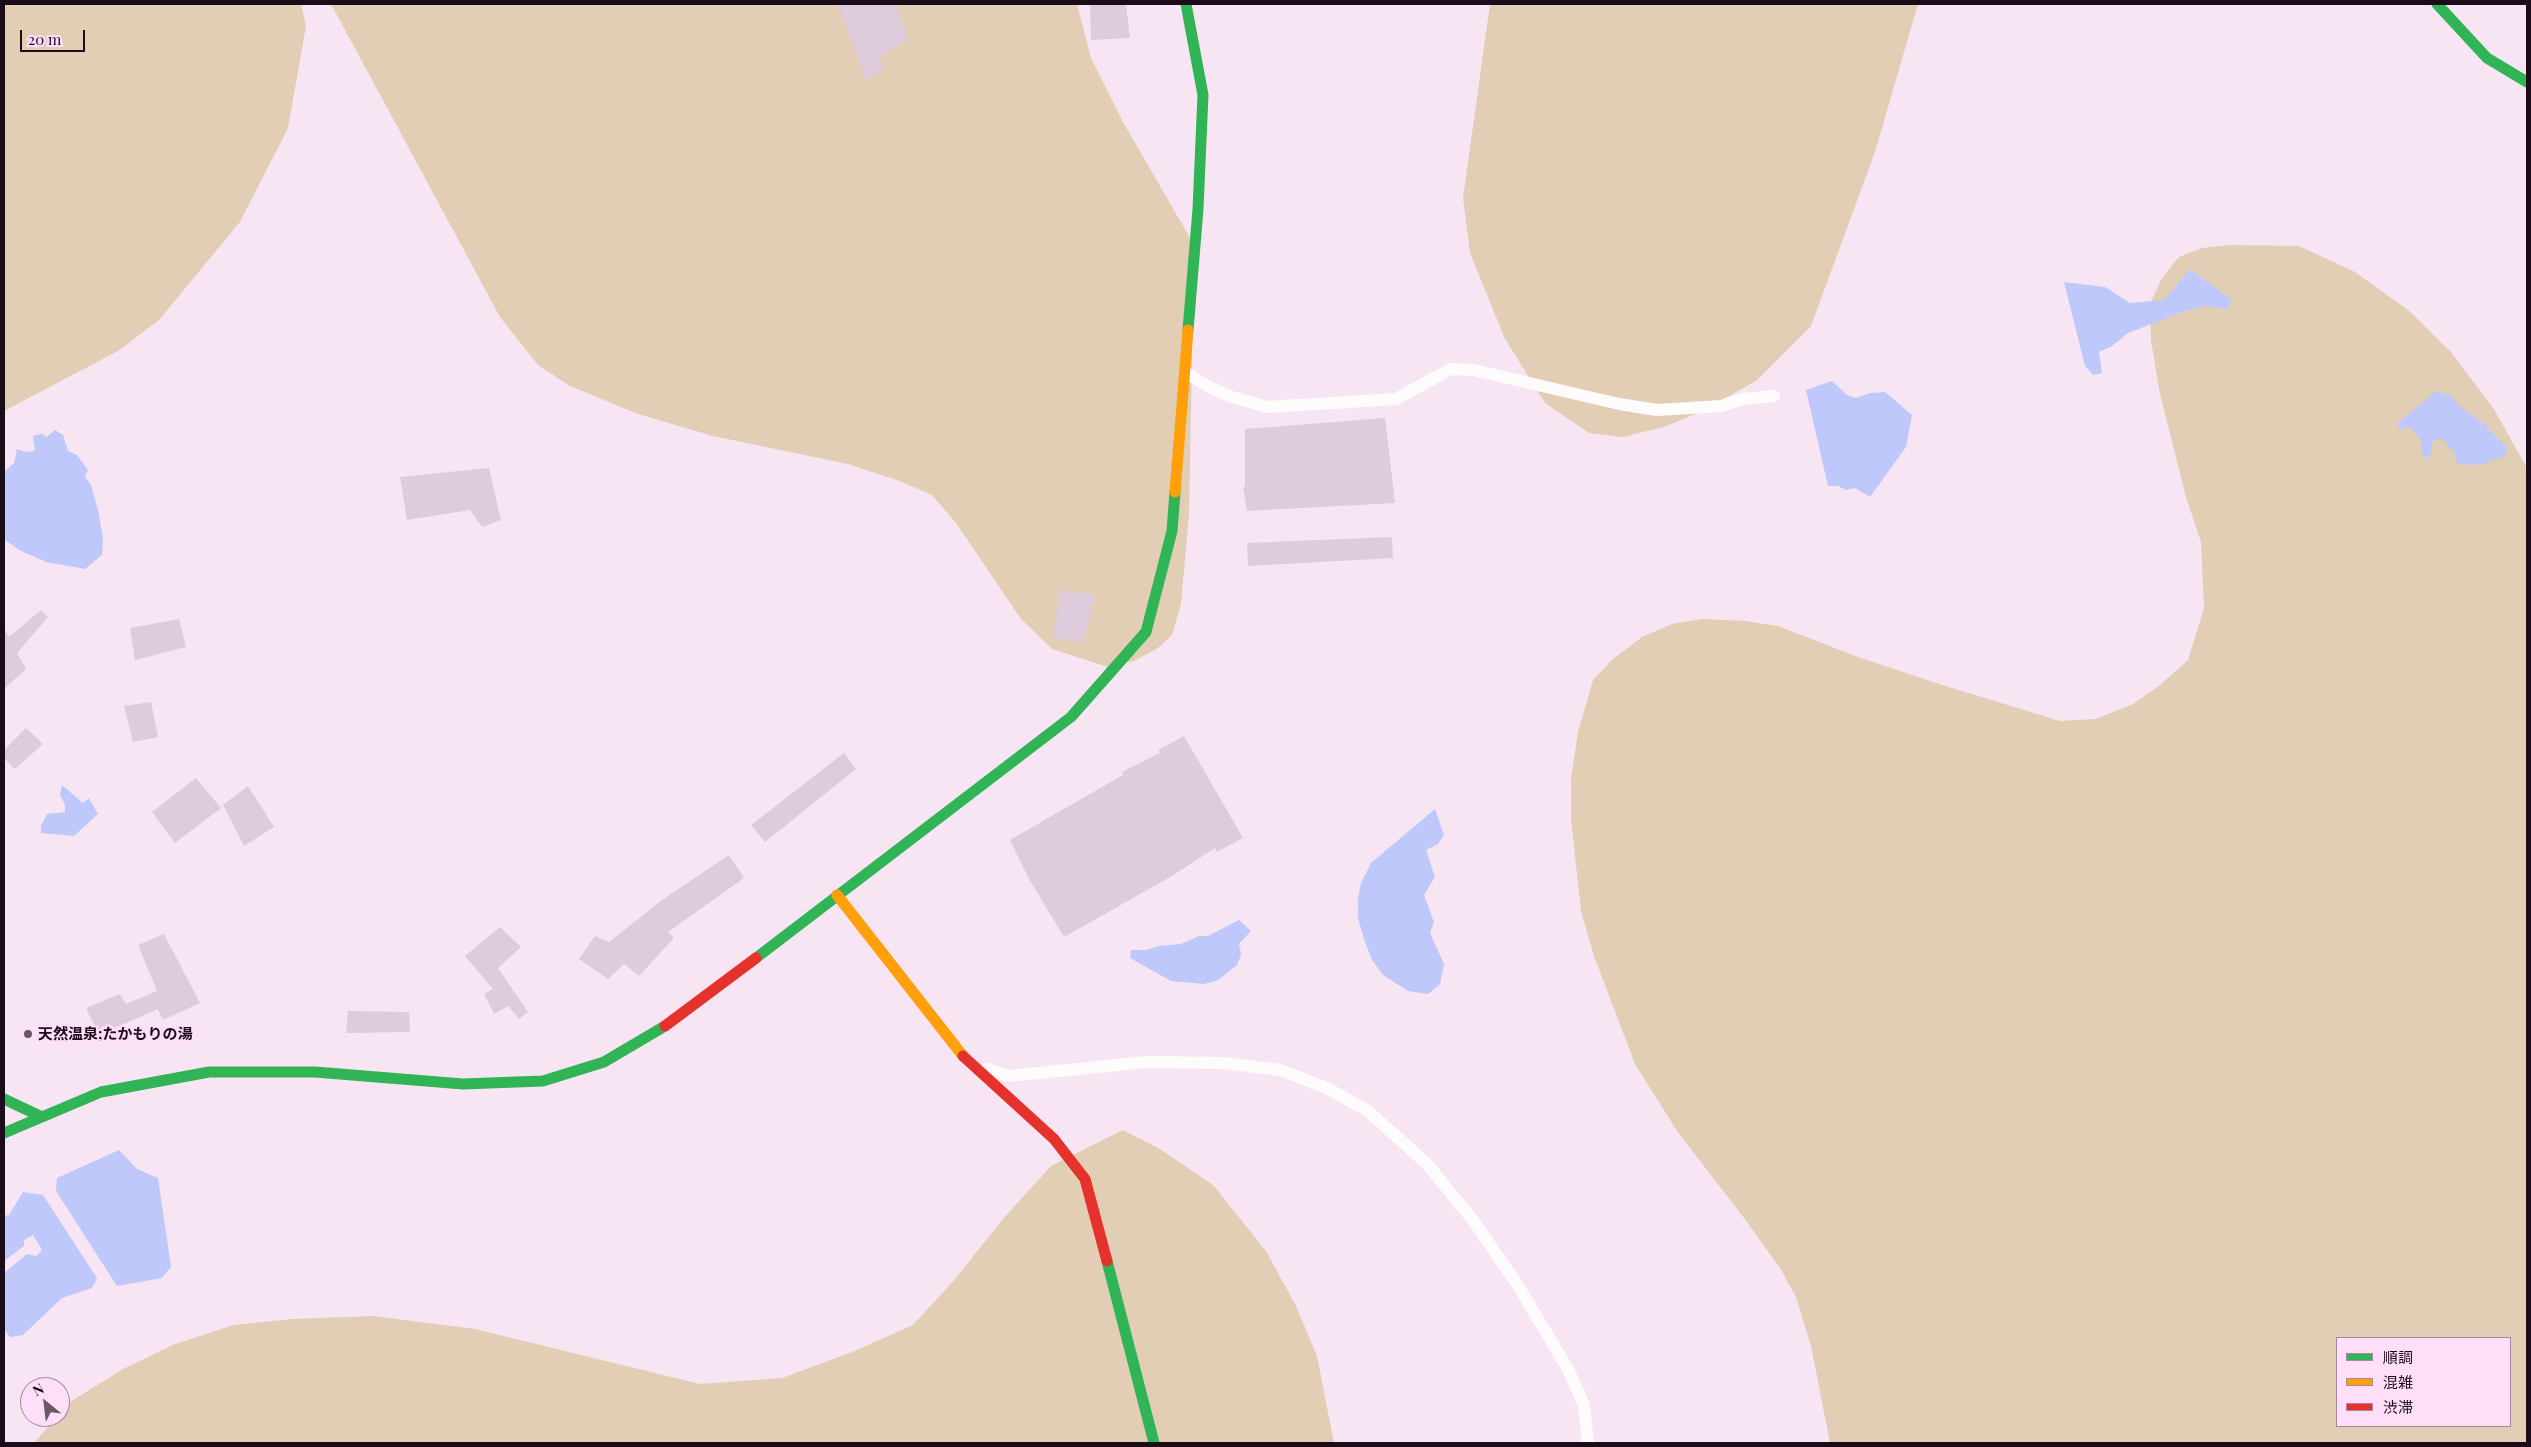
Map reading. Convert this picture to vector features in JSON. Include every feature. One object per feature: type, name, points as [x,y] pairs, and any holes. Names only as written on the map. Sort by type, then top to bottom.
[{"type":"street","points":[[4,1132],[101,1092],[209,1072],[315,1072],[463,1084],[543,1081],[604,1062],[676,1020],[1071,716],[1146,632],[1172,531],[1198,210],[1203,95],[1186,4]]},
{"type":"street","points":[[2437,4],[2487,58],[2527,82]]},
{"type":"street","points":[[837,895],[969,1064],[1054,1139],[1085,1180],[1154,1443]]},
{"type":"street","points":[[4,1099],[40,1116]]},
{"type":"lane","points":[[1185,372],[1217,391],[1268,408],[1396,399],[1451,369],[1474,370],[1618,404],[1657,410],[1722,406],[1743,399],[1774,396]]},
{"type":"lane","points":[[969,1064],[1009,1076],[1146,1062],[1225,1063],[1280,1070],[1327,1088],[1368,1111],[1428,1164],[1472,1219],[1517,1284],[1568,1369],[1584,1405],[1588,1443]]},
{"type":"shaded area","points":[[4,4],[301,4],[306,26],[288,128],[240,222],[159,320],[118,351],[4,411]]},
{"type":"shaded area","points":[[331,4],[1077,4],[1091,58],[1123,122],[1190,238],[1192,357],[1189,515],[1181,604],[1172,635],[1158,648],[1134,661],[1108,667],[1052,649],[1021,619],[956,523],[932,495],[897,480],[848,464],[713,436],[638,414],[570,386],[538,365],[500,317]]},
{"type":"shaded area","points":[[1490,4],[1918,4],[1875,152],[1811,326],[1756,381],[1700,412],[1667,426],[1623,437],[1589,433],[1545,403],[1505,339],[1470,253],[1463,198]]},
{"type":"shaded area","points":[[2230,245],[2299,246],[2355,272],[2408,310],[2450,351],[2494,409],[2527,468],[2527,1443],[1830,1443],[1811,1346],[1796,1297],[1780,1268],[1677,1131],[1635,1064],[1594,956],[1581,911],[1571,819],[1571,779],[1578,732],[1593,680],[1613,659],[1642,637],[1672,624],[1703,619],[1745,621],[1778,626],[1858,657],[2060,721],[2096,719],[2133,704],[2159,686],[2188,660],[2204,608],[2201,542],[2186,497],[2160,394],[2151,341],[2150,304],[2162,278],[2179,257],[2202,248]]},
{"type":"shaded area","points":[[1123,1130],[1160,1149],[1213,1185],[1266,1251],[1296,1306],[1317,1356],[1334,1443],[34,1443],[48,1427],[70,1427],[70,1402],[123,1369],[175,1344],[234,1325],[292,1319],[373,1316],[475,1329],[700,1384],[782,1378],[852,1352],[913,1325],[956,1278],[1002,1220],[1051,1166]]},
{"type":"water","points":[[2190,269],[2232,300],[2228,309],[2206,306],[2185,311],[2128,333],[2112,346],[2099,352],[2102,373],[2093,375],[2085,366],[2064,282],[2105,287],[2130,303],[2164,300]]},
{"type":"water","points":[[1832,381],[1847,395],[1856,398],[1870,393],[1885,392],[1912,415],[1906,447],[1870,497],[1855,488],[1846,490],[1838,486],[1828,486],[1806,390]]},
{"type":"water","points":[[2436,391],[2452,396],[2458,405],[2484,424],[2507,447],[2505,456],[2480,465],[2457,464],[2455,453],[2441,438],[2431,442],[2432,455],[2423,458],[2421,441],[2410,427],[2399,430],[2398,423]]},
{"type":"water","points":[[55,430],[63,435],[68,451],[77,455],[88,470],[85,477],[91,485],[99,514],[103,539],[102,555],[85,569],[46,562],[19,550],[4,539],[4,472],[14,463],[17,449],[26,452],[35,451],[33,436],[42,434],[47,437]]},
{"type":"water","points":[[62,785],[83,803],[89,798],[98,814],[74,836],[41,833],[41,826],[47,814],[65,812],[65,805],[60,795]]},
{"type":"water","points":[[1435,809],[1444,835],[1438,844],[1426,850],[1435,877],[1424,895],[1434,922],[1430,933],[1444,964],[1440,984],[1428,994],[1408,991],[1383,975],[1372,960],[1364,939],[1358,918],[1358,899],[1361,883],[1371,863]]},
{"type":"water","points":[[1239,920],[1251,931],[1239,944],[1241,955],[1237,965],[1218,980],[1204,984],[1171,981],[1130,958],[1131,950],[1146,950],[1159,946],[1181,944],[1199,936],[1208,936]]},
{"type":"water","points":[[119,1150],[137,1169],[158,1178],[171,1267],[162,1278],[117,1286],[56,1191],[57,1178]]},
{"type":"water","points":[[23,1192],[43,1195],[97,1278],[92,1288],[62,1298],[23,1335],[10,1337],[4,1329],[4,1273],[27,1254],[36,1256],[42,1250],[33,1235],[24,1240],[24,1246],[4,1261],[4,1216],[9,1215]]},
{"type":"building","points":[[838,4],[896,4],[908,40],[879,57],[885,70],[866,80]]},
{"type":"building","points":[[1090,4],[1126,4],[1130,38],[1091,40]]},
{"type":"building","points":[[1385,418],[1395,503],[1247,511],[1243,487],[1245,487],[1245,429]]},
{"type":"building","points":[[489,468],[501,520],[482,527],[470,510],[407,520],[400,477]]},
{"type":"building","points":[[1392,537],[1393,558],[1248,566],[1247,543]]},
{"type":"building","points":[[1061,590],[1095,595],[1083,643],[1052,637]]},
{"type":"building","points":[[41,610],[48,617],[17,653],[26,669],[4,689],[4,629],[9,637]]},
{"type":"building","points":[[179,619],[186,647],[135,660],[130,628]]},
{"type":"building","points":[[151,702],[158,737],[133,742],[124,706]]},
{"type":"building","points":[[26,728],[43,744],[15,769],[4,758],[4,750]]},
{"type":"building","points":[[1184,736],[1243,838],[1217,852],[1215,848],[1172,876],[1064,937],[1029,879],[1010,840],[1123,775],[1122,772],[1160,753],[1158,750]]},
{"type":"building","points":[[844,753],[856,769],[765,842],[751,825]]},
{"type":"building","points":[[196,778],[221,808],[175,843],[152,812]]},
{"type":"building","points":[[248,786],[274,827],[244,846],[223,805]]},
{"type":"building","points":[[729,855],[744,878],[668,932],[674,938],[639,976],[624,964],[608,979],[579,959],[595,936],[609,942],[662,900]]},
{"type":"building","points":[[500,927],[521,947],[498,968],[528,1012],[519,1019],[508,1006],[494,1014],[484,994],[493,989],[465,956]]},
{"type":"building","points":[[164,934],[200,1003],[163,1020],[158,1009],[99,1035],[86,1008],[120,994],[126,1004],[157,991],[138,945]]},
{"type":"building","points":[[348,1011],[409,1012],[410,1032],[346,1033]]},
{"type":"traffic: fast","points":[[1186,4],[1203,95],[1198,209],[1188,330]]},
{"type":"traffic: fast","points":[[2437,4],[2487,58],[2527,82]]},
{"type":"traffic: fast","points":[[756,958],[1071,717],[1146,632],[1172,531],[1175,492]]},
{"type":"traffic: fast","points":[[4,1133],[101,1092],[209,1072],[315,1072],[463,1084],[543,1081],[604,1062],[665,1026]]},
{"type":"traffic: fast","points":[[4,1099],[40,1116]]},
{"type":"traffic: fast","points":[[1107,1261],[1154,1443]]},
{"type":"traffic: slow","points":[[1175,492],[1188,330]]},
{"type":"traffic: slow","points":[[837,895],[963,1056]]},
{"type":"traffic: jam","points":[[665,1026],[756,958]]},
{"type":"traffic: jam","points":[[963,1056],[1054,1139],[1085,1179],[1107,1261]]},
{"type":"place","name":"天然温泉;たかもりの湯","points":[[28,1034]]}]
